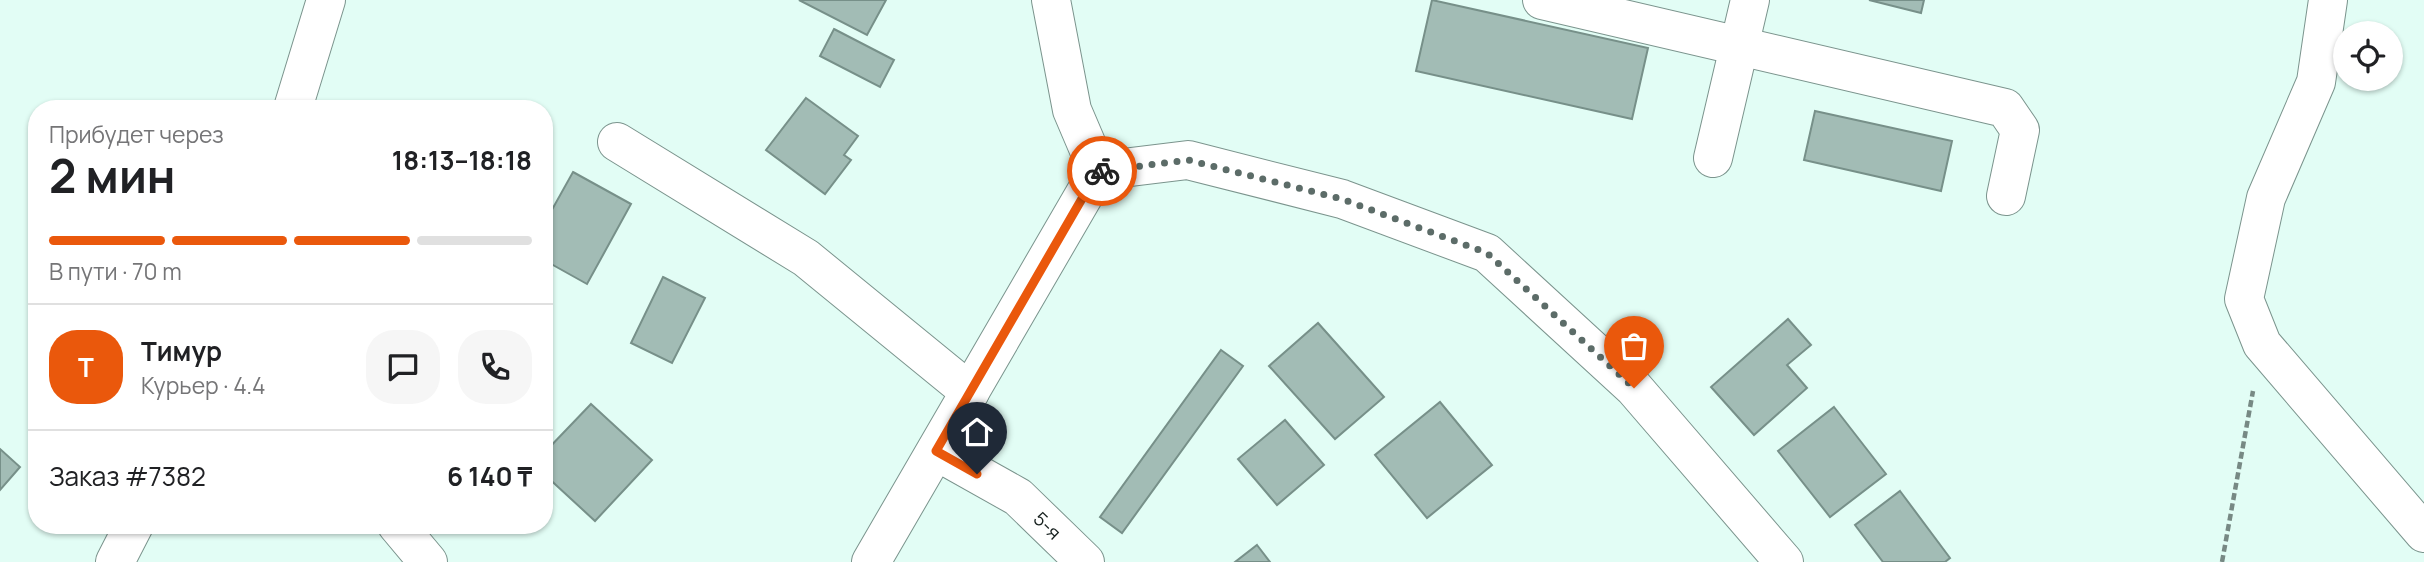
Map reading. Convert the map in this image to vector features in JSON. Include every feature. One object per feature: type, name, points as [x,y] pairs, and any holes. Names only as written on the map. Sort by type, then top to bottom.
[{"type":"street","points":[[295,100],[326,0]]},
{"type":"street","points":[[1051,0],[1072,110],[1098,171]]},
{"type":"street","points":[[1542,0],[2005,108],[2020,130],[2006,196]]},
{"type":"street","points":[[1713,158],[1750,0]]},
{"type":"street","points":[[2328,0],[2316,82],[2266,198],[2244,299],[2262,344],[2424,533]]},
{"type":"street","points":[[617,142],[806,258],[970,392]]},
{"type":"street","points":[[1098,171],[1188,160],[1342,199],[1487,253],[1634,388],[1784,562]]},
{"type":"street","points":[[871,562],[1098,171]]},
{"type":"street","name":"5-я","points":[[936,451],[1018,497],[1085,562]]},
{"type":"street","points":[[115,562],[129,534]]},
{"type":"street","points":[[405,534],[428,562]]},
{"type":"path","points":[[2222,562],[2262,344]]},
{"type":"building","points":[[799,0],[886,0],[867,35]]},
{"type":"building","points":[[1432,0],[1648,48],[1632,119],[1416,71]]},
{"type":"building","points":[[1869,0],[1924,0],[1921,13]]},
{"type":"building","points":[[834,29],[894,60],[880,87],[820,56]]},
{"type":"building","points":[[806,98],[858,136],[844,155],[851,160],[825,194],[766,150]]},
{"type":"building","points":[[1815,111],[1952,141],[1941,191],[1804,160]]},
{"type":"building","points":[[573,172],[631,204],[587,284],[553,265],[553,208]]},
{"type":"building","points":[[663,277],[705,298],[672,363],[631,343]]},
{"type":"building","points":[[1788,319],[1811,345],[1787,365],[1807,388],[1754,435],[1711,387]]},
{"type":"building","points":[[1318,323],[1384,397],[1335,439],[1269,366]]},
{"type":"building","points":[[1221,350],[1243,366],[1122,533],[1100,517]]},
{"type":"building","points":[[1440,402],[1492,465],[1427,518],[1375,455]]},
{"type":"building","points":[[591,404],[652,460],[595,521],[553,482],[553,444]]},
{"type":"building","points":[[1834,407],[1886,474],[1830,517],[1778,451]]},
{"type":"building","points":[[1285,420],[1324,465],[1277,505],[1238,459]]},
{"type":"building","points":[[0,449],[20,467],[0,490]]},
{"type":"building","points":[[1900,491],[1950,558],[1945,562],[1883,562],[1855,525]]},
{"type":"building","points":[[1257,545],[1270,562],[1235,562]]},
{"type":"way so far","points":[[1102,171],[1188,160],[1342,199],[1487,253],[1634,388]]},
{"type":"route","points":[[977,474],[936,451],[1098,171],[1102,171]]}]
